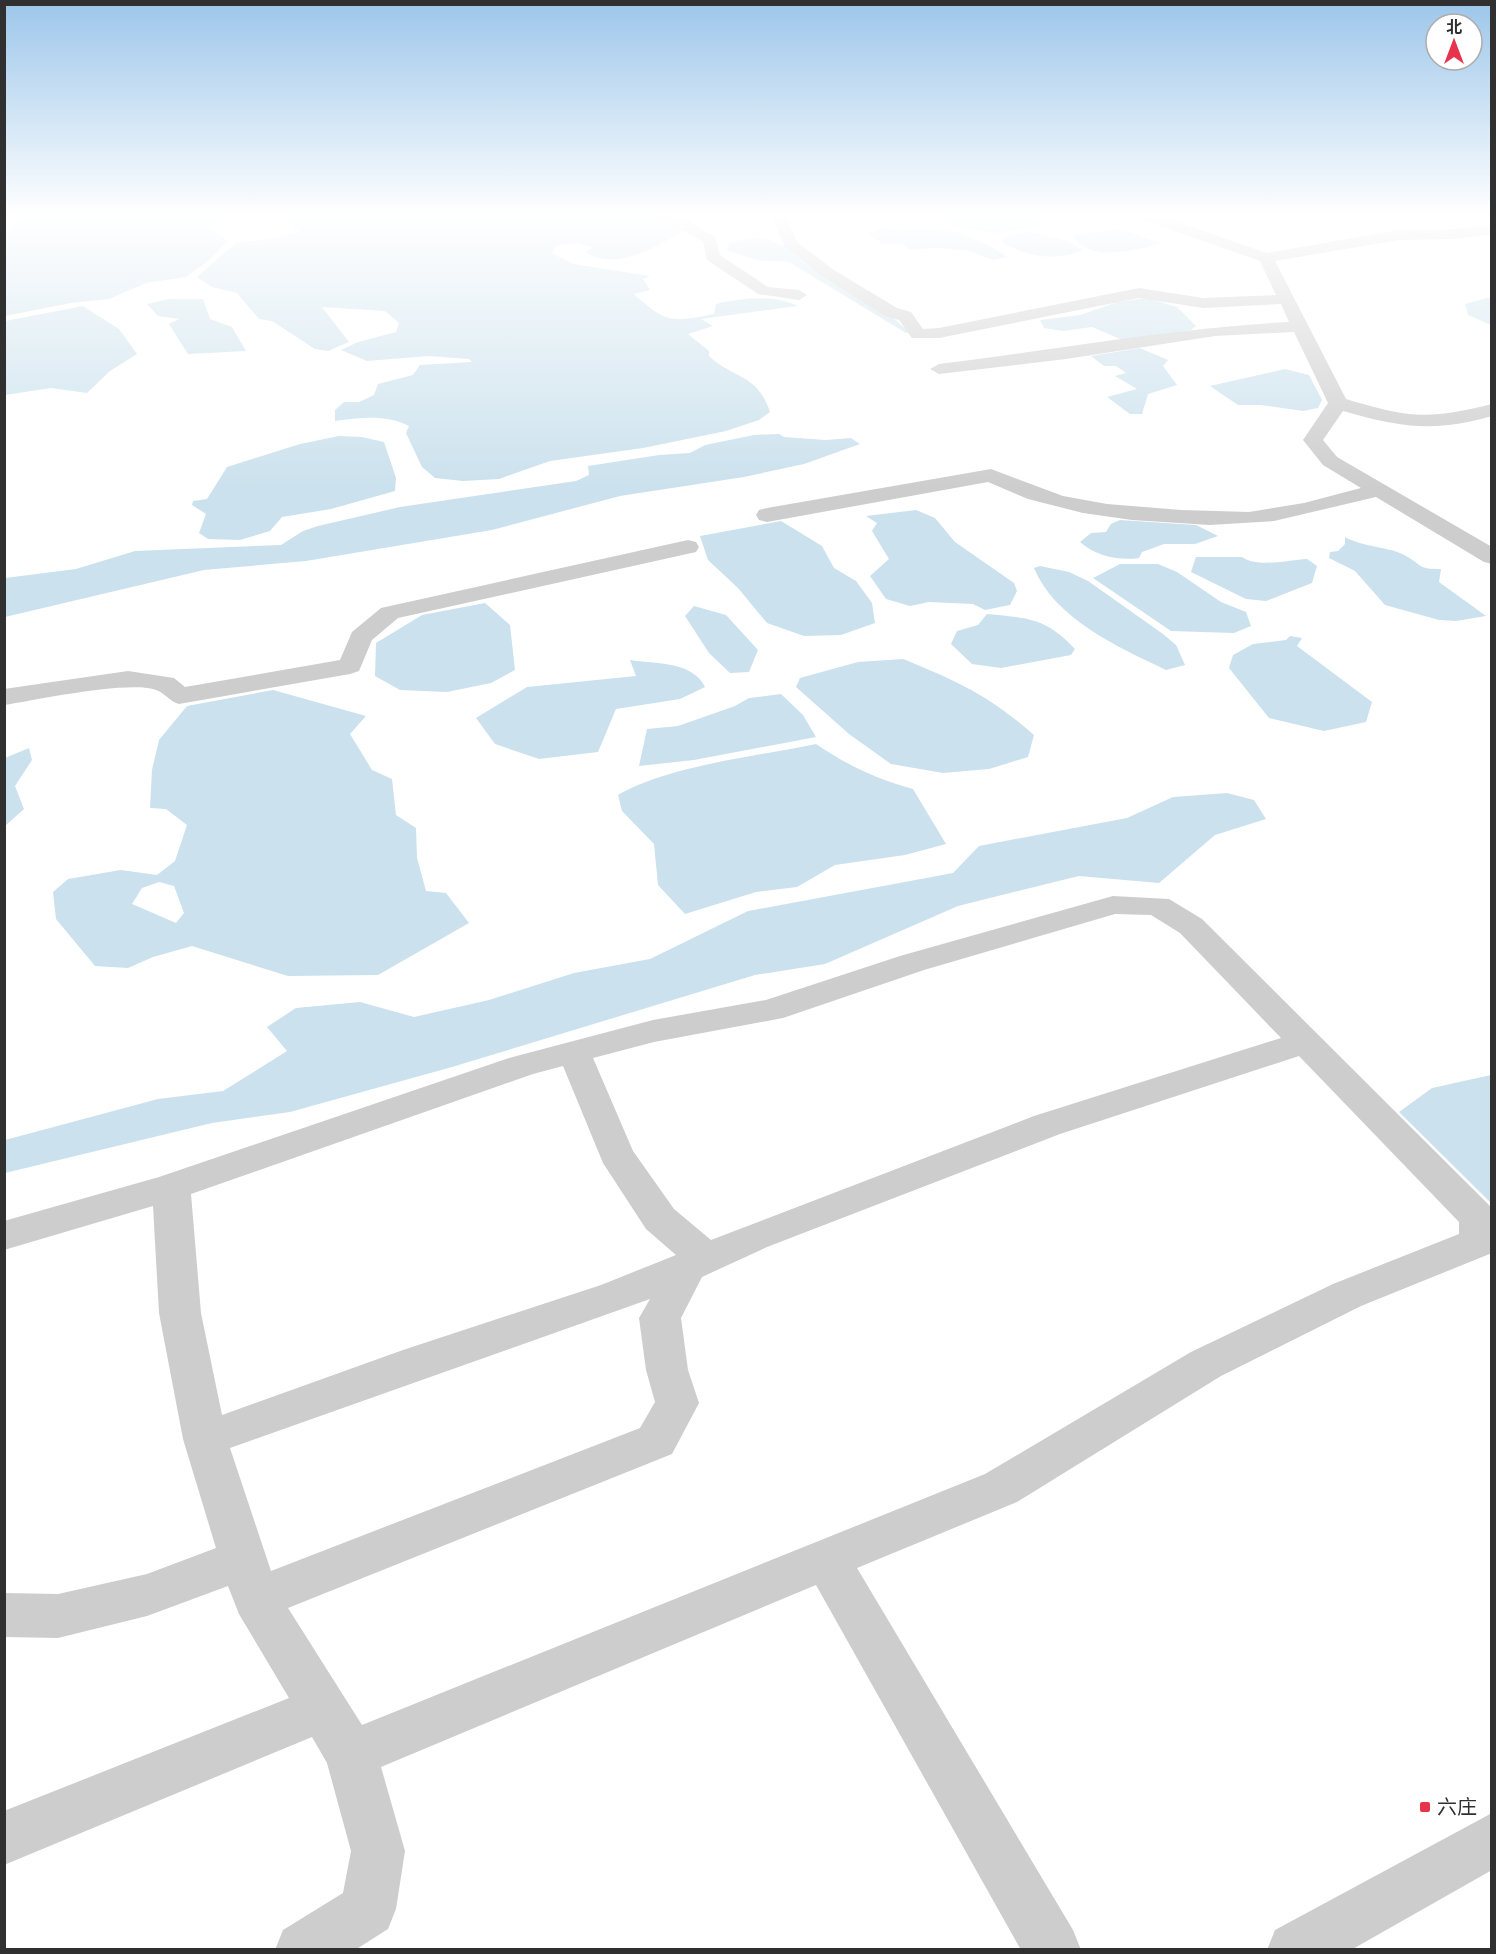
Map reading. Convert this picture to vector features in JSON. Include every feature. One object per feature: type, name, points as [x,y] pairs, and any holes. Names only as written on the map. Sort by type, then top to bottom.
[{"type":"street","points":[[882,306],[905,316],[918,334],[939,333],[1077,306]]},
{"type":"street","points":[[1291,306],[1338,403],[1387,418],[1425,424],[1463,421],[1491,410]]},
{"type":"street","points":[[939,369],[1215,331],[1301,327]]},
{"type":"street","points":[[1338,403],[1313,440],[1330,461],[1491,557]]},
{"type":"street","points":[[768,515],[991,475],[1017,490],[1059,502],[1097,509],[1210,518],[1255,518],[1304,510],[1379,490]]},
{"type":"street","points":[[4,697],[128,680],[165,683],[179,696],[350,666],[361,637],[390,613],[688,547]]},
{"type":"street","points":[[4,1236],[171,1187],[521,1066],[653,1031],[771,1010],[912,963],[1113,905],[1158,906],[1191,926],[1478,1218],[1479,1242],[1347,1295],[1206,1364],[1001,1488],[351,1754]]},
{"type":"street","points":[[205,1439],[418,1362],[615,1296],[753,1237],[1047,1125],[1305,1042]]},
{"type":"street","points":[[573,1052],[585,1076],[615,1154],[660,1219],[696,1263]]},
{"type":"street","points":[[171,1187],[180,1313],[205,1439],[250,1579],[351,1754],[378,1851],[368,1909],[303,1950]]},
{"type":"street","points":[[4,1614],[58,1616],[147,1595],[250,1579],[656,1441],[677,1403],[667,1370],[660,1318],[696,1263]]},
{"type":"street","points":[[827,1560],[1053,1950]]},
{"type":"street","points":[[4,1838],[323,1708]]},
{"type":"street","points":[[1295,1950],[1491,1840]]},
{"type":"water","points":[[5,306],[55,306],[5,316]]},
{"type":"water","points":[[83,306],[119,329],[137,354],[110,371],[87,393],[51,388],[5,395],[5,321]]},
{"type":"water","points":[[149,306],[206,306],[210,319],[232,327],[246,351],[188,354],[169,324],[179,319],[158,316]]},
{"type":"water","points":[[248,306],[649,306],[663,316],[679,319],[714,314],[716,306],[797,306],[701,319],[713,326],[688,334],[709,351],[709,356],[744,378],[758,390],[765,399],[770,412],[759,420],[726,431],[643,448],[550,461],[499,479],[463,481],[435,478],[422,467],[406,433],[409,426],[382,418],[335,421],[335,410],[344,402],[359,402],[374,395],[378,384],[413,375],[420,365],[472,362],[469,359],[429,356],[367,361],[341,350],[358,342],[396,332],[399,323],[385,311],[322,307],[349,342],[328,351],[315,349],[272,321],[259,319]]},
{"type":"water","points":[[862,306],[876,306],[889,314],[909,332],[906,333]]},
{"type":"water","points":[[1106,306],[1174,306],[1196,326],[1191,330],[1125,341],[1092,327],[1063,331],[1044,328],[1040,320],[1080,315]]},
{"type":"water","points":[[1466,306],[1491,306],[1491,325],[1468,315]]},
{"type":"water","points":[[1140,348],[1168,360],[1163,366],[1177,385],[1148,394],[1142,414],[1130,414],[1107,397],[1137,389],[1115,376],[1126,373],[1116,366],[1104,366],[1091,356]]},
{"type":"water","points":[[1285,369],[1309,375],[1322,400],[1318,408],[1303,411],[1261,405],[1238,405],[1210,386]]},
{"type":"water","points":[[779,434],[784,437],[826,440],[851,438],[860,444],[804,464],[744,477],[620,496],[492,530],[306,561],[204,570],[5,617],[5,578],[76,569],[135,551],[281,545],[303,531],[318,526],[400,507],[576,481],[589,475],[588,466],[659,455],[690,453],[705,445],[754,435]]},
{"type":"water","points":[[339,436],[362,437],[384,442],[396,478],[395,491],[331,509],[282,517],[270,531],[240,540],[208,539],[199,533],[206,514],[192,505],[193,501],[207,499],[227,467],[300,444]]},
{"type":"water","points":[[916,510],[935,518],[955,542],[1014,583],[1017,591],[1010,605],[985,610],[973,604],[929,602],[910,606],[886,599],[870,576],[889,559],[872,531],[877,523],[866,516]]},
{"type":"water","points":[[1120,520],[1196,525],[1218,536],[1195,544],[1164,544],[1142,552],[1139,558],[1131,559],[1100,554],[1080,542],[1091,533],[1106,532],[1111,524]]},
{"type":"water","points":[[781,521],[822,546],[834,568],[856,581],[872,603],[875,623],[841,635],[804,636],[767,623],[738,588],[708,560],[700,536]]},
{"type":"water","points":[[1345,537],[1392,550],[1424,568],[1441,569],[1439,582],[1486,616],[1456,621],[1439,620],[1385,605],[1355,571],[1329,558],[1330,552],[1338,551],[1345,544]]},
{"type":"water","points":[[1196,557],[1242,557],[1264,563],[1307,559],[1317,566],[1312,583],[1266,601],[1246,599],[1191,572]]},
{"type":"water","points":[[1120,564],[1158,564],[1177,572],[1221,602],[1246,612],[1251,626],[1234,633],[1171,631],[1093,578]]},
{"type":"water","points":[[1040,566],[1069,572],[1088,581],[1176,645],[1185,665],[1166,670],[1090,630],[1072,617],[1044,586],[1034,568]]},
{"type":"water","points":[[485,603],[510,625],[515,670],[491,683],[447,692],[400,690],[375,676],[376,643],[422,615]]},
{"type":"water","points":[[694,606],[726,615],[758,650],[749,672],[730,673],[709,653],[685,616]]},
{"type":"water","points":[[987,614],[1036,621],[1055,631],[1075,649],[1071,655],[1001,668],[972,664],[951,644],[957,631],[978,625]]},
{"type":"water","points":[[1290,636],[1302,638],[1297,646],[1372,702],[1366,722],[1324,731],[1269,718],[1229,668],[1233,655],[1253,644],[1286,640]]},
{"type":"water","points":[[903,659],[972,691],[1018,721],[1034,735],[1028,757],[989,769],[943,773],[891,764],[849,734],[796,687],[800,678],[858,662]]},
{"type":"water","points":[[630,660],[662,663],[683,668],[692,672],[705,687],[680,699],[616,709],[598,752],[539,759],[495,744],[476,718],[527,687],[636,676]]},
{"type":"water","points":[[273,690],[366,716],[350,734],[372,770],[392,779],[396,815],[416,828],[417,858],[426,891],[446,893],[469,923],[378,975],[288,976],[192,946],[153,957],[128,968],[95,966],[56,919],[53,892],[68,879],[121,870],[157,875],[175,861],[187,825],[166,809],[150,808],[152,770],[159,740],[187,706]],"holes":[[[159,882],[174,886],[184,913],[176,923],[132,904],[142,888]]]},
{"type":"water","points":[[781,694],[803,715],[816,737],[694,760],[639,766],[647,729],[678,726],[735,706],[749,698]]},
{"type":"water","points":[[816,744],[862,771],[913,789],[946,844],[905,855],[835,865],[797,887],[756,892],[685,914],[658,885],[654,844],[622,811],[618,795],[661,776],[687,769]]},
{"type":"water","points":[[29,748],[32,760],[15,786],[24,809],[5,826],[5,758]]},
{"type":"water","points":[[1227,793],[1254,800],[1266,819],[1215,835],[1159,883],[1079,876],[958,906],[825,964],[755,975],[452,1067],[290,1112],[212,1123],[5,1173],[5,1140],[158,1099],[223,1091],[287,1051],[267,1027],[296,1008],[360,1002],[414,1017],[489,1000],[574,973],[650,959],[748,911],[953,873],[979,846],[1127,818],[1173,797]]},
{"type":"water","points":[[1492,1075],[1491,1203],[1399,1112],[1432,1088]]},
{"type":"place","name":"六庄","points":[[1425,1807]]}]
